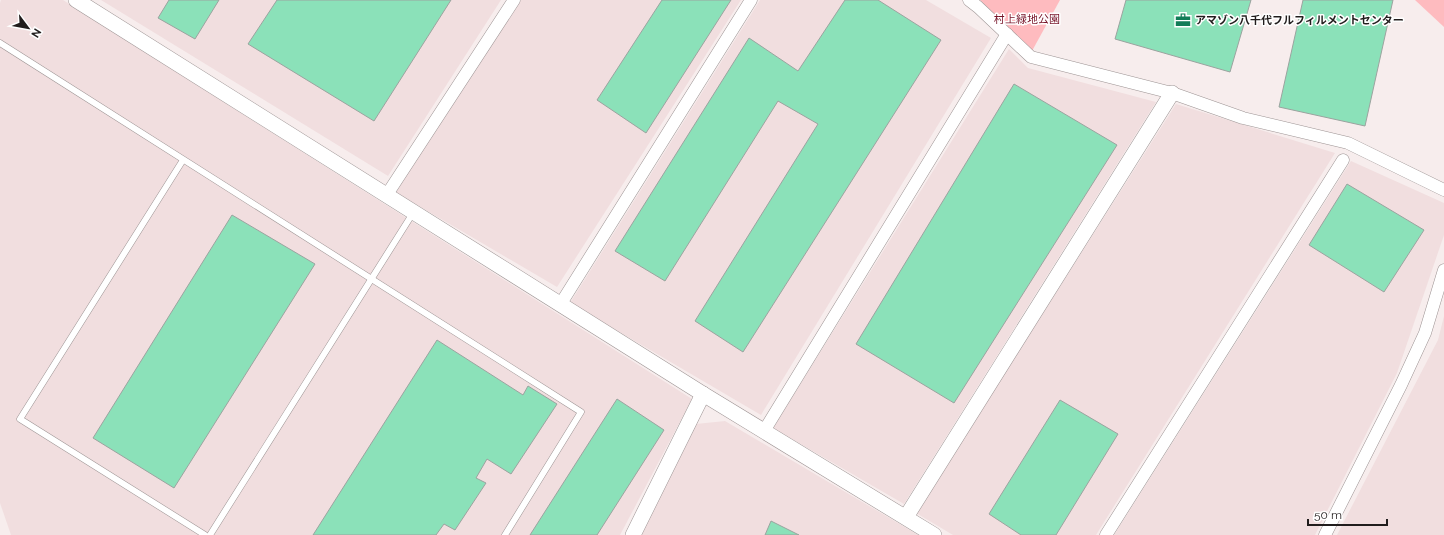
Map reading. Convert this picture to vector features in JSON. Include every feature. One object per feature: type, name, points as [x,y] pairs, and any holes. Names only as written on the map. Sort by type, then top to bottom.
[{"type":"street","points":[[76,0],[560,305],[934,535]]},
{"type":"street","points":[[386,196],[514,0]]},
{"type":"street","points":[[560,305],[751,0]]},
{"type":"street","points":[[969,0],[1031,57],[1172,93],[1243,118],[1348,143],[1444,190]]},
{"type":"street","points":[[764,431],[1007,34]]},
{"type":"street","points":[[906,517],[1172,93]]},
{"type":"street","points":[[1106,535],[1343,160]]},
{"type":"street","points":[[1325,535],[1401,385],[1425,333],[1444,270]]},
{"type":"street","points":[[633,535],[703,394]]},
{"type":"lane","points":[[0,43],[580,412],[505,535]]},
{"type":"lane","points":[[183,160],[20,419],[206,535]]},
{"type":"lane","points":[[210,535],[413,213]]},
{"type":"shaded area","points":[[1,0],[63,0],[692,399],[620,535],[11,535],[0,503]]},
{"type":"shaded area","points":[[101,0],[501,0],[388,176]]},
{"type":"shaded area","points":[[521,0],[741,0],[557,287],[395,192]]},
{"type":"shaded area","points":[[760,0],[926,0],[991,38],[761,415],[570,303]]},
{"type":"shaded area","points":[[1009,49],[1028,68],[1156,102],[904,504],[773,428]]},
{"type":"shaded area","points":[[1176,104],[1335,153],[1096,535],[953,535],[916,513]]},
{"type":"shaded area","points":[[1351,161],[1444,203],[1444,235],[1397,373],[1315,535],[1114,535]]},
{"type":"shaded area","points":[[1444,316],[1444,535],[1337,535],[1438,340]]},
{"type":"shaded area","points":[[725,421],[918,535],[641,535],[696,424]]},
{"type":"green space","name":"村上緑地公園","points":[[980,0],[1060,0],[1032,51]]},
{"type":"green space","points":[[1415,0],[1444,0],[1444,27]]},
{"type":"building","points":[[169,0],[219,0],[195,39],[158,18]]},
{"type":"building","points":[[277,0],[451,0],[374,121],[248,44]]},
{"type":"building","points":[[662,0],[731,0],[646,133],[597,100]]},
{"type":"building","points":[[845,0],[878,0],[941,40],[743,352],[695,321],[818,124],[778,101],[665,281],[615,251],[749,38],[798,71]]},
{"type":"building","name":"アマゾン八千代フルフィルメントセンター","points":[[1126,0],[1251,0],[1230,72],[1115,39]]},
{"type":"building","points":[[1303,0],[1393,0],[1365,126],[1279,107]]},
{"type":"building","points":[[1014,84],[1117,145],[954,403],[856,344]]},
{"type":"building","points":[[1347,184],[1424,230],[1384,292],[1309,245]]},
{"type":"building","points":[[232,215],[315,264],[174,488],[93,438]]},
{"type":"building","points":[[437,340],[523,395],[528,386],[557,404],[511,474],[487,459],[476,478],[486,483],[455,530],[444,524],[436,535],[313,535]]},
{"type":"building","points":[[617,399],[664,430],[597,535],[530,535]]},
{"type":"building","points":[[1060,400],[1118,434],[1056,535],[1021,535],[989,514]]},
{"type":"building","points":[[771,521],[799,535],[765,535]]},
{"type":"place","name":"アマゾン八千代フルフィルメントセンター","points":[[1183,20]]}]
